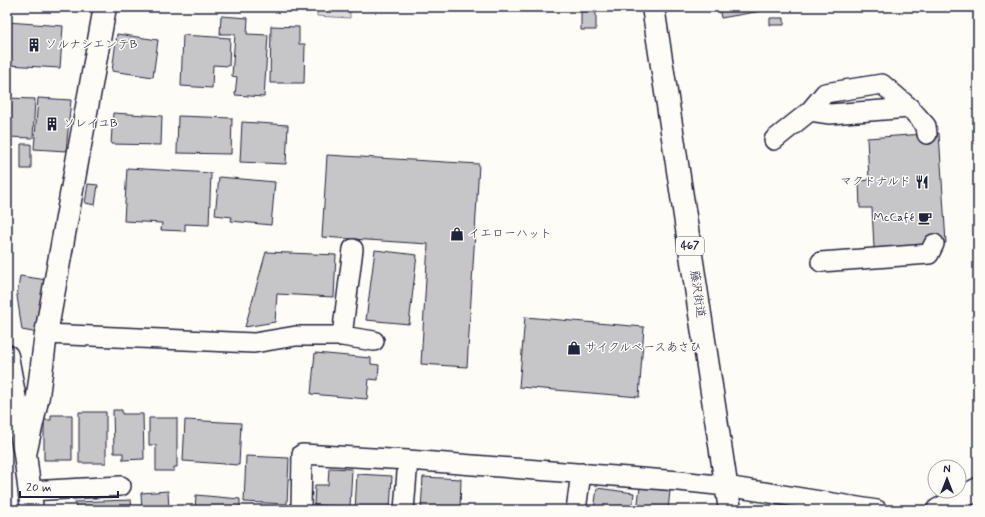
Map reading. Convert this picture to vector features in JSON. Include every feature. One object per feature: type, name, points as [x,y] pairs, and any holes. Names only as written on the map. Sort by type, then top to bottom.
[{"type":"main road","points":[[24,454],[38,396],[46,334],[105,7]]},
{"type":"main road","name":"藤沢街道","points":[[653,7],[730,510]]},
{"type":"main road","points":[[7,356],[31,500]]},
{"type":"main road","points":[[938,510],[978,488]]},
{"type":"lane","points":[[774,140],[810,111],[825,93],[882,84],[910,108],[926,126],[927,134]]},
{"type":"lane","points":[[810,111],[830,114],[910,108]]},
{"type":"lane","points":[[821,262],[929,254],[934,244]]},
{"type":"lane","points":[[342,336],[353,249]]},
{"type":"lane","points":[[46,334],[254,343],[296,336],[342,336],[374,341]]},
{"type":"lane","points":[[300,510],[302,454],[408,460],[679,481],[726,486],[877,510]]},
{"type":"lane","points":[[404,510],[408,460]]},
{"type":"lane","points":[[576,510],[581,473]]},
{"type":"lane","points":[[31,500],[121,486]]},
{"type":"shaded area","points":[[317,7],[350,7],[350,18],[317,16]]},
{"type":"building","points":[[265,7],[299,7],[298,12]]},
{"type":"building","points":[[719,7],[784,7],[721,18]]},
{"type":"building","points":[[581,11],[596,11],[596,30],[581,30]]},
{"type":"building","points":[[221,16],[248,18],[247,34],[268,35],[264,97],[235,95],[237,77],[232,76],[235,34],[220,34]]},
{"type":"building","points":[[770,18],[784,18],[784,25],[770,25]]},
{"type":"building","name":"ソルナシエンテB","points":[[7,22],[63,26],[60,68],[7,65]]},
{"type":"building","points":[[271,26],[299,27],[299,44],[305,44],[304,83],[270,83]]},
{"type":"building","points":[[117,34],[158,40],[153,77],[112,71]]},
{"type":"building","points":[[183,35],[230,38],[229,66],[213,65],[212,88],[181,86]]},
{"type":"building","points":[[7,98],[35,99],[33,138],[7,137]]},
{"type":"building","name":"ソレイユB","points":[[38,98],[71,100],[66,151],[34,149]]},
{"type":"building","points":[[113,113],[162,116],[161,145],[111,144]]},
{"type":"building","points":[[178,116],[232,118],[231,154],[177,153]]},
{"type":"building","points":[[242,122],[288,125],[286,164],[240,162]]},
{"type":"building","points":[[939,133],[946,243],[874,248],[872,208],[860,208],[859,181],[869,180],[867,138]]},
{"type":"building","points":[[21,144],[31,144],[31,169],[21,169]]},
{"type":"building","points":[[327,155],[479,164],[467,367],[421,364],[428,244],[322,237]]},
{"type":"building","points":[[127,168],[211,173],[209,225],[185,224],[185,231],[161,230],[162,223],[124,221]]},
{"type":"building","points":[[219,177],[275,182],[271,225],[231,221],[232,217],[215,215]]},
{"type":"building","points":[[88,184],[98,185],[95,205],[85,203]]},
{"type":"building","points":[[375,250],[417,255],[409,324],[366,320]]},
{"type":"building","points":[[266,252],[336,255],[334,297],[277,294],[275,322],[245,327]]},
{"type":"building","points":[[20,276],[47,280],[38,333],[22,330],[17,296]]},
{"type":"building","points":[[525,317],[644,327],[639,397],[519,387]]},
{"type":"building","points":[[315,353],[371,358],[371,364],[379,365],[378,380],[369,379],[367,399],[311,394]]},
{"type":"building","points":[[113,410],[122,410],[122,414],[143,414],[144,459],[123,460],[123,453],[114,453]]},
{"type":"building","points":[[79,412],[106,412],[106,463],[79,463]]},
{"type":"building","points":[[51,415],[72,415],[72,460],[44,460],[44,420],[51,420]]},
{"type":"building","points":[[149,418],[177,418],[177,467],[174,467],[174,471],[156,471],[156,445],[149,445]]},
{"type":"building","points":[[185,420],[241,423],[239,465],[183,461]]},
{"type":"building","points":[[246,456],[289,458],[287,504],[244,502]]},
{"type":"building","points":[[329,468],[352,469],[350,507],[314,505],[315,485],[328,485]]},
{"type":"building","points":[[357,474],[392,476],[390,510],[355,510]]},
{"type":"building","points":[[423,477],[461,479],[460,510],[421,510]]},
{"type":"building","points":[[640,487],[670,491],[668,510],[637,510]]},
{"type":"building","points":[[597,488],[634,493],[632,510],[594,510]]},
{"type":"building","points":[[168,491],[169,510],[142,510],[141,493]]},
{"type":"building","points":[[196,495],[240,499],[240,510],[195,510]]},
{"type":"building","points":[[131,500],[132,510],[76,510],[75,502]]},
{"type":"place","name":"ソルナシエンテB","points":[[34,45]]},
{"type":"place","name":"ソレイユB","points":[[52,124]]},
{"type":"place","name":"マクドナルド","points":[[922,182]]},
{"type":"place","name":"McCafé","points":[[925,218]]},
{"type":"place","name":"イエローハット","points":[[457,234]]},
{"type":"place","name":"サイクルベースあさひ","points":[[574,348]]}]
